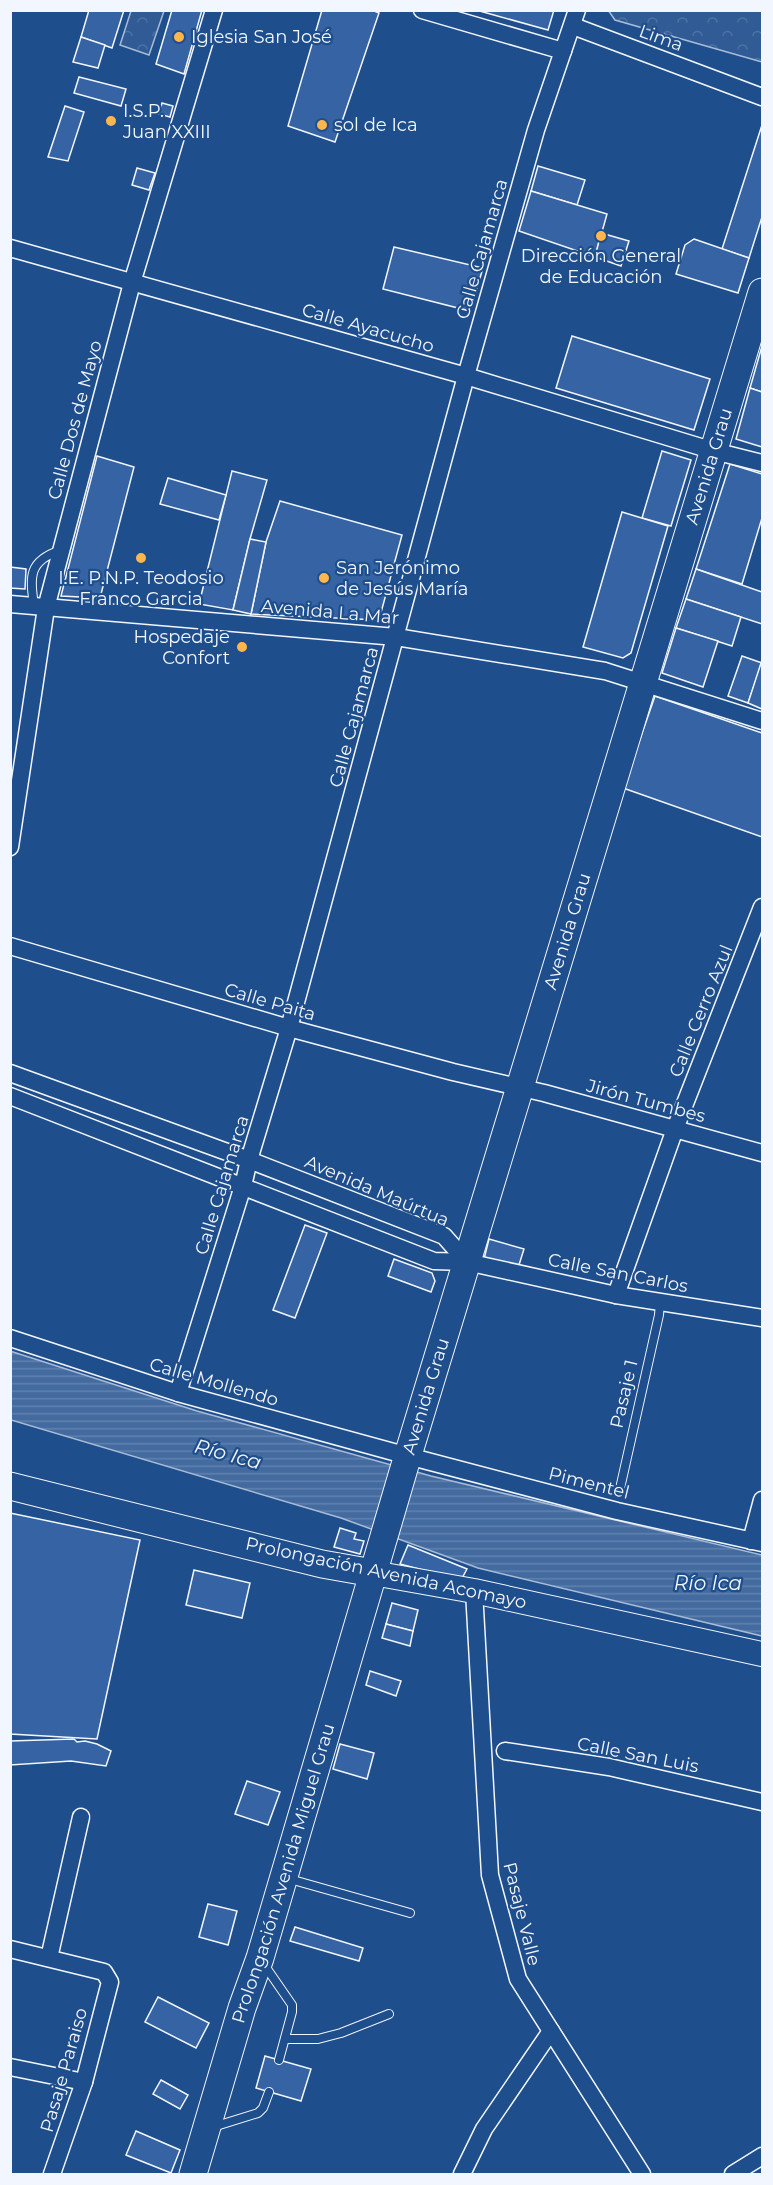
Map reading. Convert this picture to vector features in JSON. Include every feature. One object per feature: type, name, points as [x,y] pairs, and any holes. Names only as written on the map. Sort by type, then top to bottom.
[{"type":"main road","name":"Avenida Grau","points":[[373,1573],[762,292]]},
{"type":"main road","name":"Prolongación Avenida Acomayo","points":[[10,1486],[322,1564],[373,1573]]},
{"type":"main road","name":"Prolongación Avenida Miguel Grau","points":[[193,2175],[242,2008],[260,1958],[373,1573]]},
{"type":"street","name":"Calle Dos de Mayo","points":[[10,847],[40,607],[61,550],[132,283],[214,10]]},
{"type":"street","points":[[422,10],[563,51]]},
{"type":"street","name":"Lima","points":[[563,51],[575,18],[762,97]]},
{"type":"street","name":"Calle Cajamarca","points":[[178,1393],[243,1186],[289,1028],[466,376],[536,130],[563,51]]},
{"type":"street","name":"Calle Ayacucho","points":[[10,248],[466,376],[714,451],[762,463]]},
{"type":"street","name":"Avenida La Mar","points":[[10,604],[396,637],[605,671],[762,721]]},
{"type":"street","name":"Calle Cerro Azul","points":[[616,1295],[675,1129],[762,907]]},
{"type":"street","name":"Calle Paita","points":[[10,946],[289,1028],[453,1072],[520,1087]]},
{"type":"street","name":"Avenida Maúrtua","points":[[10,1073],[249,1160],[444,1236],[467,1262]]},
{"type":"street","name":"Jirón Tumbes","points":[[520,1087],[762,1153]]},
{"type":"street","points":[[10,1096],[434,1261],[467,1262]]},
{"type":"street","name":"Calle San Carlos","points":[[467,1262],[616,1295],[762,1318]]},
{"type":"street","name":"Calle Mollendo","points":[[10,1338],[178,1393],[406,1461]]},
{"type":"street","name":"Pimentel","points":[[406,1461],[757,1542]]},
{"type":"street","points":[[757,1542],[762,1500]]},
{"type":"street","name":"Prolongación Avenida Acomayo","points":[[373,1573],[474,1591],[762,1654]]},
{"type":"street","name":"Pasaje Valle","points":[[474,1591],[490,1875],[518,1979],[642,2175]]},
{"type":"street","name":"Calle San Luis","points":[[505,1751],[609,1767],[762,1802]]},
{"type":"street","points":[[10,1949],[49,1958],[81,1817]]},
{"type":"street","name":"Pasaje Paraiso","points":[[49,1958],[104,1972],[108,1975],[110,1982],[84,2082],[52,2175]]},
{"type":"street","points":[[462,2175],[484,2129],[552,2031]]},
{"type":"street","points":[[10,2067],[84,2082]]},
{"type":"street","points":[[733,2175],[762,2156]]},
{"type":"lane","points":[[40,607],[28,579],[38,562],[48,554],[61,550]]},
{"type":"lane","name":"Pasaje 1","points":[[619,1493],[660,1302]]},
{"type":"lane","points":[[283,1877],[410,1913]]},
{"type":"lane","points":[[260,1958],[292,2005],[279,2060]]},
{"type":"lane","points":[[285,2039],[318,2038],[389,2014]]},
{"type":"lane","points":[[207,2129],[258,2113],[263,2108],[269,2092]]},
{"type":"green space","points":[[608,10],[762,11],[762,62],[615,20]]},
{"type":"green space","points":[[131,11],[164,11],[149,55],[120,45]]},
{"type":"water","name":"Río Ica","points":[[10,1351],[197,1411],[431,1476],[762,1555],[762,1636],[478,1568],[341,1518],[11,1420]]},
{"type":"building","points":[[89,10],[124,10],[112,48],[81,37]]},
{"type":"building","name":"Iglesia San José","points":[[172,10],[202,10],[184,74],[156,64]]},
{"type":"building","points":[[322,10],[372,10],[379,13],[335,142],[288,126]]},
{"type":"building","points":[[476,10],[554,10],[548,30]]},
{"type":"building","points":[[81,37],[105,45],[98,68],[73,62]]},
{"type":"building","points":[[79,77],[126,89],[121,106],[74,93]]},
{"type":"building","points":[[162,103],[173,106],[170,117],[159,114]]},
{"type":"building","points":[[65,106],[84,112],[68,161],[48,157]]},
{"type":"building","points":[[762,125],[762,217],[749,258],[722,249]]},
{"type":"building","points":[[538,166],[585,180],[577,205],[531,191]]},
{"type":"building","points":[[137,168],[155,173],[149,190],[132,185]]},
{"type":"building","points":[[531,191],[607,214],[595,257],[519,231]]},
{"type":"building","points":[[601,233],[629,241],[621,266],[595,257]]},
{"type":"building","points":[[694,239],[749,258],[738,293],[676,274],[685,245]]},
{"type":"building","points":[[394,247],[483,268],[470,311],[383,289]]},
{"type":"building","points":[[572,336],[710,379],[694,430],[556,388]]},
{"type":"building","points":[[762,346],[762,392],[750,388]]},
{"type":"building","points":[[750,388],[762,392],[762,447],[736,439]]},
{"type":"building","points":[[662,451],[691,460],[671,526],[642,518]]},
{"type":"building","points":[[97,456],[134,467],[100,598],[61,596]]},
{"type":"building","points":[[730,464],[762,474],[762,518],[742,584],[696,569]]},
{"type":"building","points":[[232,471],[267,480],[233,610],[199,604]]},
{"type":"building","points":[[168,478],[226,495],[219,520],[160,504]]},
{"type":"building","name":"San Jerónimo de Jesús María","points":[[280,501],[402,535],[379,620],[251,614],[266,542]]},
{"type":"building","points":[[622,512],[668,526],[631,653],[623,658],[583,647]]},
{"type":"building","points":[[250,539],[266,542],[251,614],[233,610]]},
{"type":"building","points":[[10,567],[26,569],[25,589],[10,588]]},
{"type":"building","points":[[696,569],[762,592],[762,624],[686,599]]},
{"type":"building","points":[[686,599],[741,617],[732,646],[676,628]]},
{"type":"building","points":[[676,628],[718,641],[703,687],[662,673]]},
{"type":"building","points":[[742,656],[762,663],[748,703],[728,696]]},
{"type":"building","points":[[762,660],[762,709],[748,703]]},
{"type":"building","points":[[655,696],[762,733],[762,837],[623,788]]},
{"type":"building","points":[[305,1225],[327,1233],[295,1318],[273,1310]]},
{"type":"building","points":[[489,1239],[524,1249],[518,1268],[484,1259]]},
{"type":"building","points":[[394,1259],[432,1273],[435,1281],[431,1292],[388,1276]]},
{"type":"building","points":[[10,1513],[140,1540],[97,1739],[10,1734]]},
{"type":"building","points":[[340,1528],[356,1533],[354,1539],[364,1541],[360,1554],[334,1547]]},
{"type":"building","points":[[408,1545],[467,1569],[461,1580],[400,1564]]},
{"type":"building","points":[[194,1570],[250,1583],[242,1618],[186,1605]]},
{"type":"building","points":[[392,1603],[418,1610],[413,1631],[386,1624]]},
{"type":"building","points":[[386,1624],[413,1631],[410,1646],[382,1638]]},
{"type":"building","points":[[370,1671],[401,1681],[396,1696],[366,1685]]},
{"type":"building","points":[[74,1739],[77,1742],[97,1744],[111,1751],[106,1766],[71,1761],[10,1765],[10,1741]]},
{"type":"building","points":[[340,1744],[374,1753],[367,1779],[333,1769]]},
{"type":"building","points":[[247,1781],[280,1792],[268,1825],[235,1814]]},
{"type":"building","points":[[208,1904],[237,1911],[228,1945],[199,1937]]},
{"type":"building","points":[[295,1927],[363,1948],[359,1961],[290,1941]]},
{"type":"building","points":[[158,1997],[209,2023],[196,2048],[145,2022]]},
{"type":"building","points":[[265,2056],[311,2069],[301,2101],[256,2088]]},
{"type":"building","points":[[161,2080],[188,2095],[180,2109],[153,2094]]},
{"type":"building","points":[[136,2131],[180,2150],[171,2173],[126,2155]]},
{"type":"place","name":"Iglesia San José","points":[[179,37]]},
{"type":"place","name":"I.S.P. Juan XXIII","points":[[111,121]]},
{"type":"place","name":"sol de Ica","points":[[322,125]]},
{"type":"place","name":"Dirección General de Educación","points":[[601,236]]},
{"type":"place","name":"I.E. P.N.P. Teodosio Franco Garcia","points":[[141,558]]},
{"type":"place","name":"San Jerónimo de Jesús María","points":[[324,578]]},
{"type":"place","name":"Hospedaje Confort","points":[[242,647]]}]
